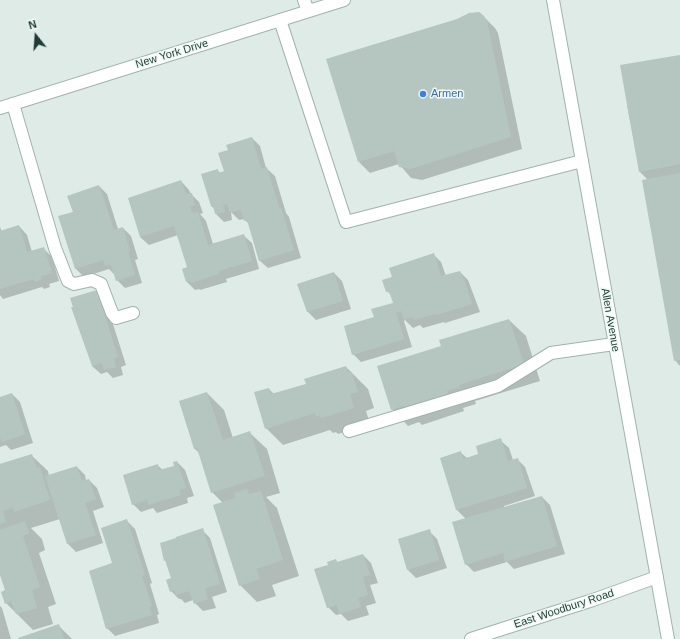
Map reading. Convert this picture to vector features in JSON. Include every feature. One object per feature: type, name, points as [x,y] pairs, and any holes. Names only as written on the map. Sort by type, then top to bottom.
[{"type":"street","name":"New York Drive","points":[[0,108],[280,20],[306,6],[344,0]]},
{"type":"street","name":"Allen Avenue","points":[[553,0],[668,639]]},
{"type":"street","points":[[280,20],[346,222],[582,161]]},
{"type":"street","points":[[13,104],[55,248],[68,281],[74,284],[92,280],[101,284],[112,313],[116,318],[133,313]]},
{"type":"street","points":[[349,431],[498,386],[551,353],[614,344]]},
{"type":"street","name":"East Woodbury Road","points":[[471,639],[593,600],[657,577]]},
{"type":"building","points":[[479,12],[487,21],[511,137],[410,169],[399,167],[394,151],[358,162],[326,59],[457,19],[469,13]]},
{"type":"building","points":[[680,55],[680,164],[639,172],[620,65]]},
{"type":"building","points":[[252,137],[261,169],[267,167],[279,208],[281,207],[294,250],[259,261],[247,220],[244,221],[241,210],[230,212],[227,204],[223,205],[225,212],[215,214],[201,174],[218,169],[219,173],[224,171],[218,153],[228,150],[226,145]]},
{"type":"building","points":[[680,173],[680,360],[674,361],[642,180]]},
{"type":"building","points":[[181,180],[186,194],[192,193],[195,205],[190,207],[192,213],[198,212],[208,245],[244,234],[252,261],[219,271],[219,274],[191,283],[191,281],[186,282],[182,269],[187,267],[174,226],[140,237],[128,198]]},
{"type":"building","points":[[99,185],[114,230],[123,227],[130,251],[128,252],[135,275],[116,281],[111,265],[105,266],[103,260],[75,269],[58,216],[73,212],[67,196]]},
{"type":"building","points":[[19,225],[27,252],[44,247],[52,273],[41,276],[42,279],[35,282],[34,279],[0,289],[0,231]]},
{"type":"building","points":[[434,253],[441,276],[460,271],[472,304],[414,320],[413,317],[404,320],[401,311],[396,313],[404,339],[352,355],[344,326],[374,317],[371,309],[393,303],[389,291],[386,292],[382,280],[392,277],[389,268]]},
{"type":"building","points":[[334,272],[343,301],[307,312],[297,284]]},
{"type":"building","points":[[97,290],[118,357],[114,359],[116,367],[104,370],[102,363],[92,366],[71,307],[73,307],[70,298]]},
{"type":"building","points":[[509,319],[524,364],[459,385],[460,387],[447,391],[448,395],[404,409],[403,406],[391,410],[377,366],[441,346],[439,340]]},
{"type":"building","points":[[346,366],[348,373],[351,371],[358,392],[350,394],[354,408],[321,418],[320,415],[316,417],[315,413],[265,429],[254,392],[269,388],[271,394],[306,384],[304,379]]},
{"type":"building","points":[[207,392],[223,440],[250,431],[265,476],[211,493],[197,448],[194,449],[179,401]]},
{"type":"building","points":[[12,393],[25,434],[2,442],[0,437],[0,397]]},
{"type":"building","points":[[501,438],[508,461],[518,458],[527,488],[456,510],[440,458],[461,451],[463,459],[478,454],[476,446]]},
{"type":"building","points":[[32,454],[37,468],[40,467],[50,500],[14,512],[13,508],[3,511],[6,522],[0,524],[0,464]]},
{"type":"building","points":[[177,461],[186,488],[179,490],[181,495],[148,505],[147,500],[132,505],[123,475],[158,464],[159,470],[174,466],[173,462]]},
{"type":"building","points":[[77,466],[82,481],[89,479],[96,499],[85,503],[96,535],[67,544],[45,476]]},
{"type":"building","points":[[247,489],[249,494],[261,491],[283,560],[256,569],[260,579],[239,586],[213,505],[235,498],[234,493]]},
{"type":"building","points":[[542,496],[557,546],[505,562],[503,553],[465,565],[452,522]]},
{"type":"building","points":[[127,519],[145,575],[142,576],[152,606],[149,607],[152,615],[106,629],[89,571],[112,563],[101,528]]},
{"type":"building","points":[[25,521],[29,533],[23,536],[40,587],[32,590],[37,608],[16,614],[11,601],[5,604],[1,592],[5,590],[0,575],[0,530]]},
{"type":"building","points":[[203,528],[220,584],[205,588],[208,599],[194,604],[189,591],[176,595],[174,590],[170,592],[166,580],[171,578],[165,560],[164,561],[160,543]]},
{"type":"building","points":[[430,529],[439,560],[407,570],[398,539]]},
{"type":"building","points":[[363,554],[370,575],[363,577],[368,595],[358,598],[361,607],[339,614],[337,605],[327,608],[314,569],[328,565],[327,562],[336,559],[337,562]]},
{"type":"building","points":[[59,624],[64,639],[18,638]]},
{"type":"place","name":"Armen","points":[[423,94]]}]
